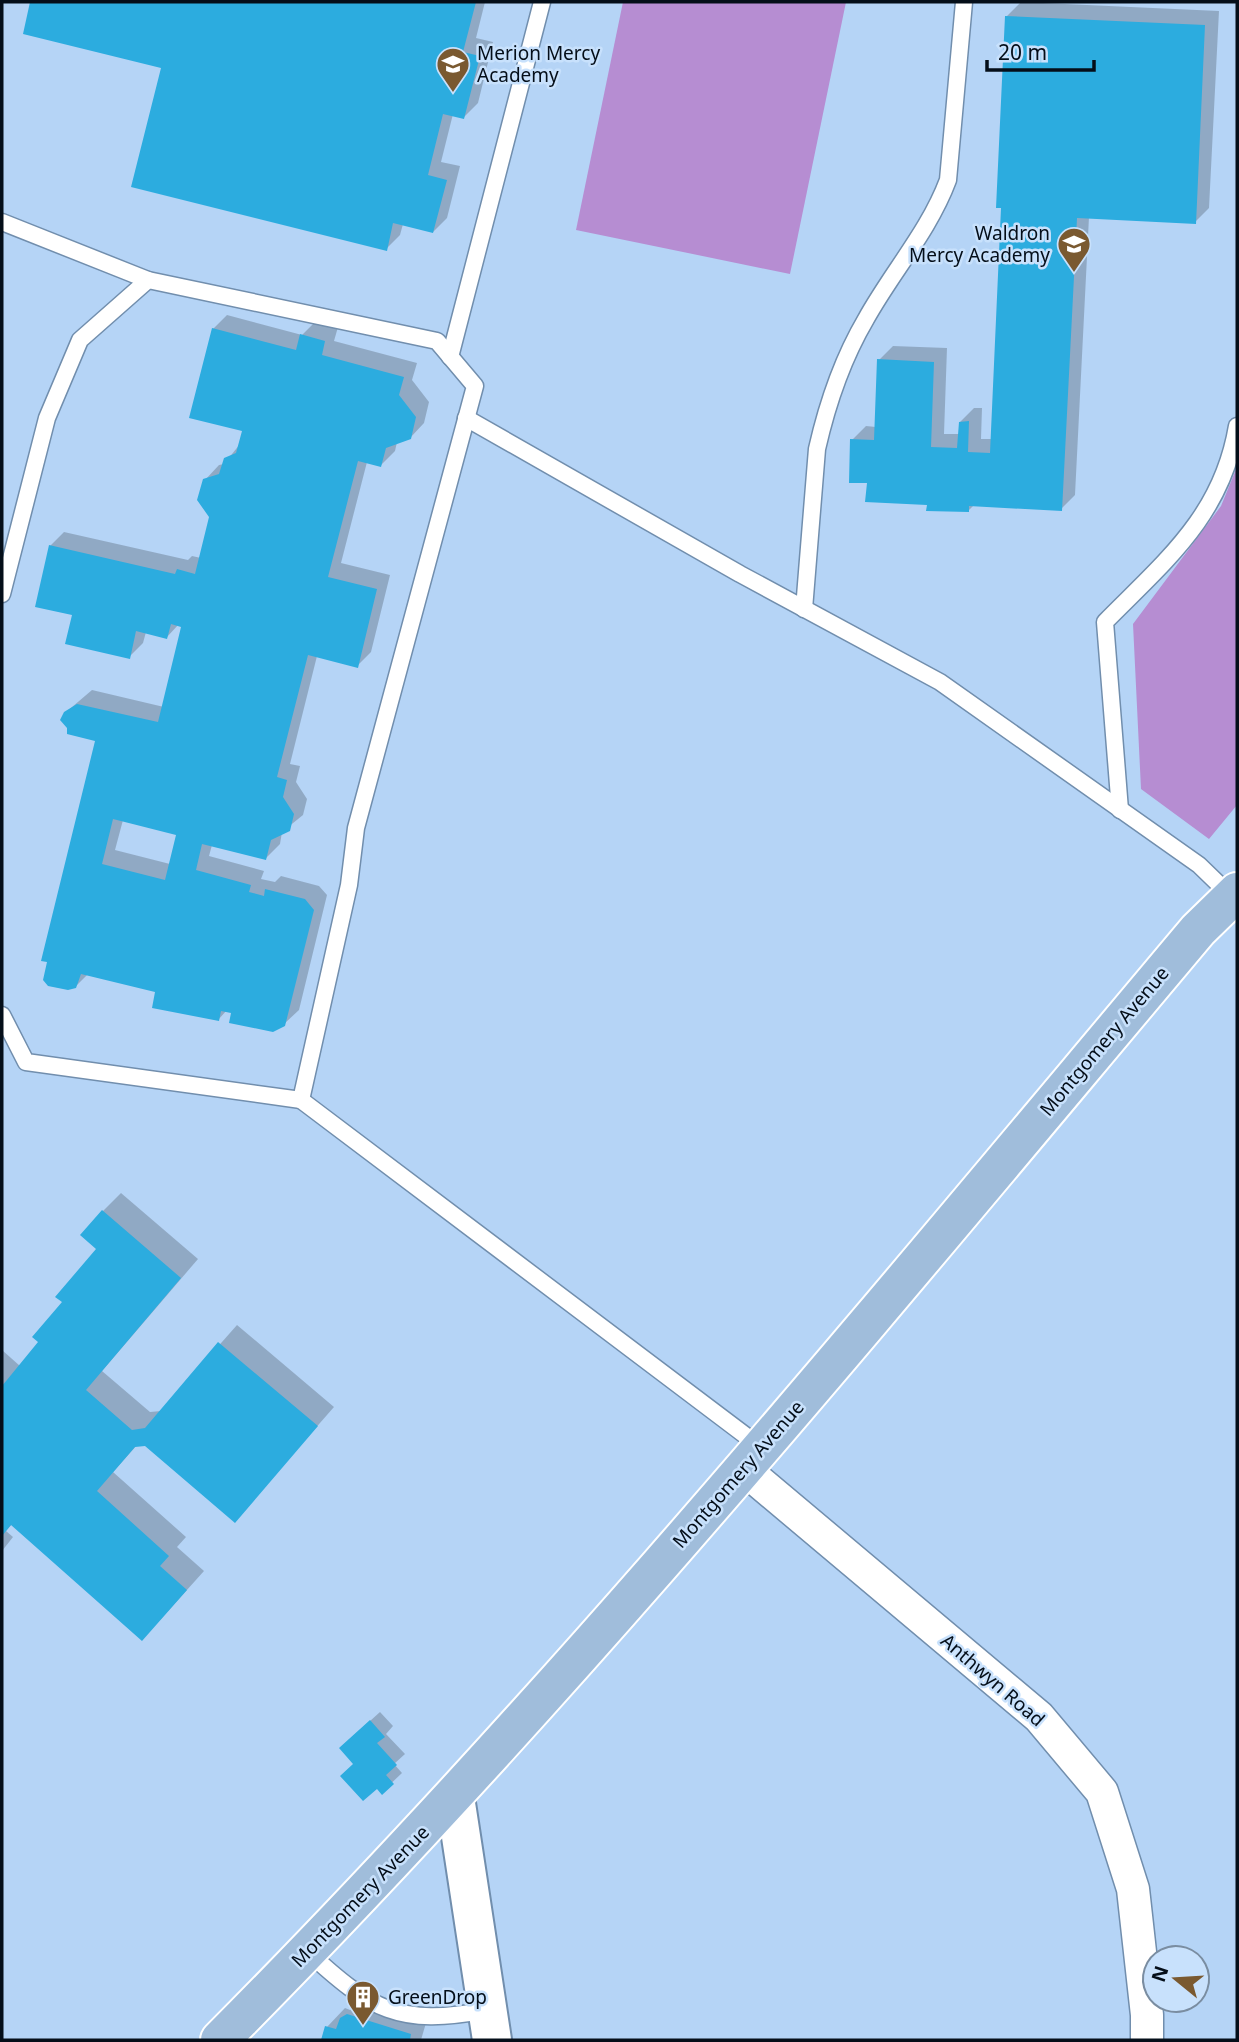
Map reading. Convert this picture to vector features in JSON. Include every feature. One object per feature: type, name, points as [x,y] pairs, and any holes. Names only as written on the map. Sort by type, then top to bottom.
[{"type":"main road","name":"Montgomery Avenue","points":[[220,2040],[455,1797],[753,1458],[1198,930],[1236,897]]},
{"type":"street","name":"Anthwyn Road","points":[[753,1458],[1039,1717],[1102,1792],[1133,1889],[1147,2014],[1147,2040]]},
{"type":"street","points":[[455,1797],[490,2025]]},
{"type":"lane","points":[[450,357],[542,2]]},
{"type":"lane","points":[[804,608],[821,429],[857,335],[942,195],[947,180],[964,2]]},
{"type":"lane","points":[[2,222],[148,280],[437,341],[475,386],[356,828],[349,885],[301,1100]]},
{"type":"lane","points":[[2,594],[47,418],[80,340],[148,280]]},
{"type":"lane","points":[[466,418],[940,682],[1199,865],[1236,897]]},
{"type":"lane","points":[[1120,810],[1105,622],[1187,539],[1199,522],[1228,464],[1237,426]]},
{"type":"lane","points":[[2,1015],[26,1062],[301,1100],[753,1458]]},
{"type":"lane","points":[[307,1951],[343,1984],[390,2011],[421,2017],[456,2016],[490,2025]]},
{"type":"shaded area","points":[[623,2],[846,2],[790,274],[576,230]]},
{"type":"shaded area","points":[[1237,467],[1237,805],[1209,839],[1141,789],[1133,624],[1221,506]]},
{"type":"building","points":[[30,2],[476,2],[463,52],[480,56],[464,119],[443,114],[428,175],[447,180],[433,233],[393,223],[387,251],[131,187],[161,68],[23,34]]},
{"type":"building","name":"Waldron Mercy Academy","points":[[1005,16],[1205,25],[1196,224],[1077,218],[1062,511],[969,506],[969,512],[926,511],[927,505],[865,502],[867,483],[849,483],[850,439],[874,440],[877,359],[934,362],[931,447],[957,448],[959,422],[969,421],[968,452],[990,453],[1001,208],[996,208]]},
{"type":"building","points":[[212,328],[296,350],[300,334],[325,341],[322,355],[404,377],[399,395],[416,417],[411,439],[386,448],[381,467],[358,461],[328,577],[377,589],[358,668],[308,655],[277,777],[287,780],[283,797],[294,814],[290,831],[271,840],[266,860],[202,844],[196,870],[251,885],[249,892],[264,896],[265,889],[305,899],[314,910],[285,1026],[273,1032],[229,1023],[231,1013],[221,1011],[219,1021],[152,1008],[155,992],[81,974],[76,988],[68,990],[48,986],[43,980],[47,962],[41,961],[95,741],[67,734],[67,728],[60,720],[64,712],[77,704],[158,722],[181,627],[171,624],[167,639],[136,631],[130,659],[65,644],[72,615],[35,607],[49,545],[175,574],[177,569],[195,574],[209,517],[197,500],[203,479],[219,474],[224,458],[236,453],[242,431],[189,418]],"holes":[[[113,819],[176,835],[165,880],[102,864]]]},
{"type":"building","points":[[102,1210],[181,1278],[86,1390],[132,1430],[145,1428],[218,1342],[318,1426],[235,1523],[145,1446],[135,1447],[97,1491],[169,1556],[160,1566],[187,1590],[142,1641],[11,1525],[2,1536],[2,1386],[38,1342],[32,1337],[62,1302],[55,1297],[96,1249],[80,1235]]},
{"type":"building","points":[[370,1720],[385,1737],[377,1743],[397,1765],[386,1775],[394,1784],[382,1795],[377,1789],[363,1801],[340,1776],[353,1764],[339,1748]]},
{"type":"building","name":"GreenDrop","points":[[347,2014],[411,2034],[410,2040],[321,2040],[325,2026],[336,2029],[340,2018]]},
{"type":"place","name":"Merion Mercy Academy","points":[[453,94]]},
{"type":"place","name":"Waldron Mercy Academy","points":[[1074,274]]},
{"type":"place","name":"GreenDrop","points":[[363,2027]]}]
